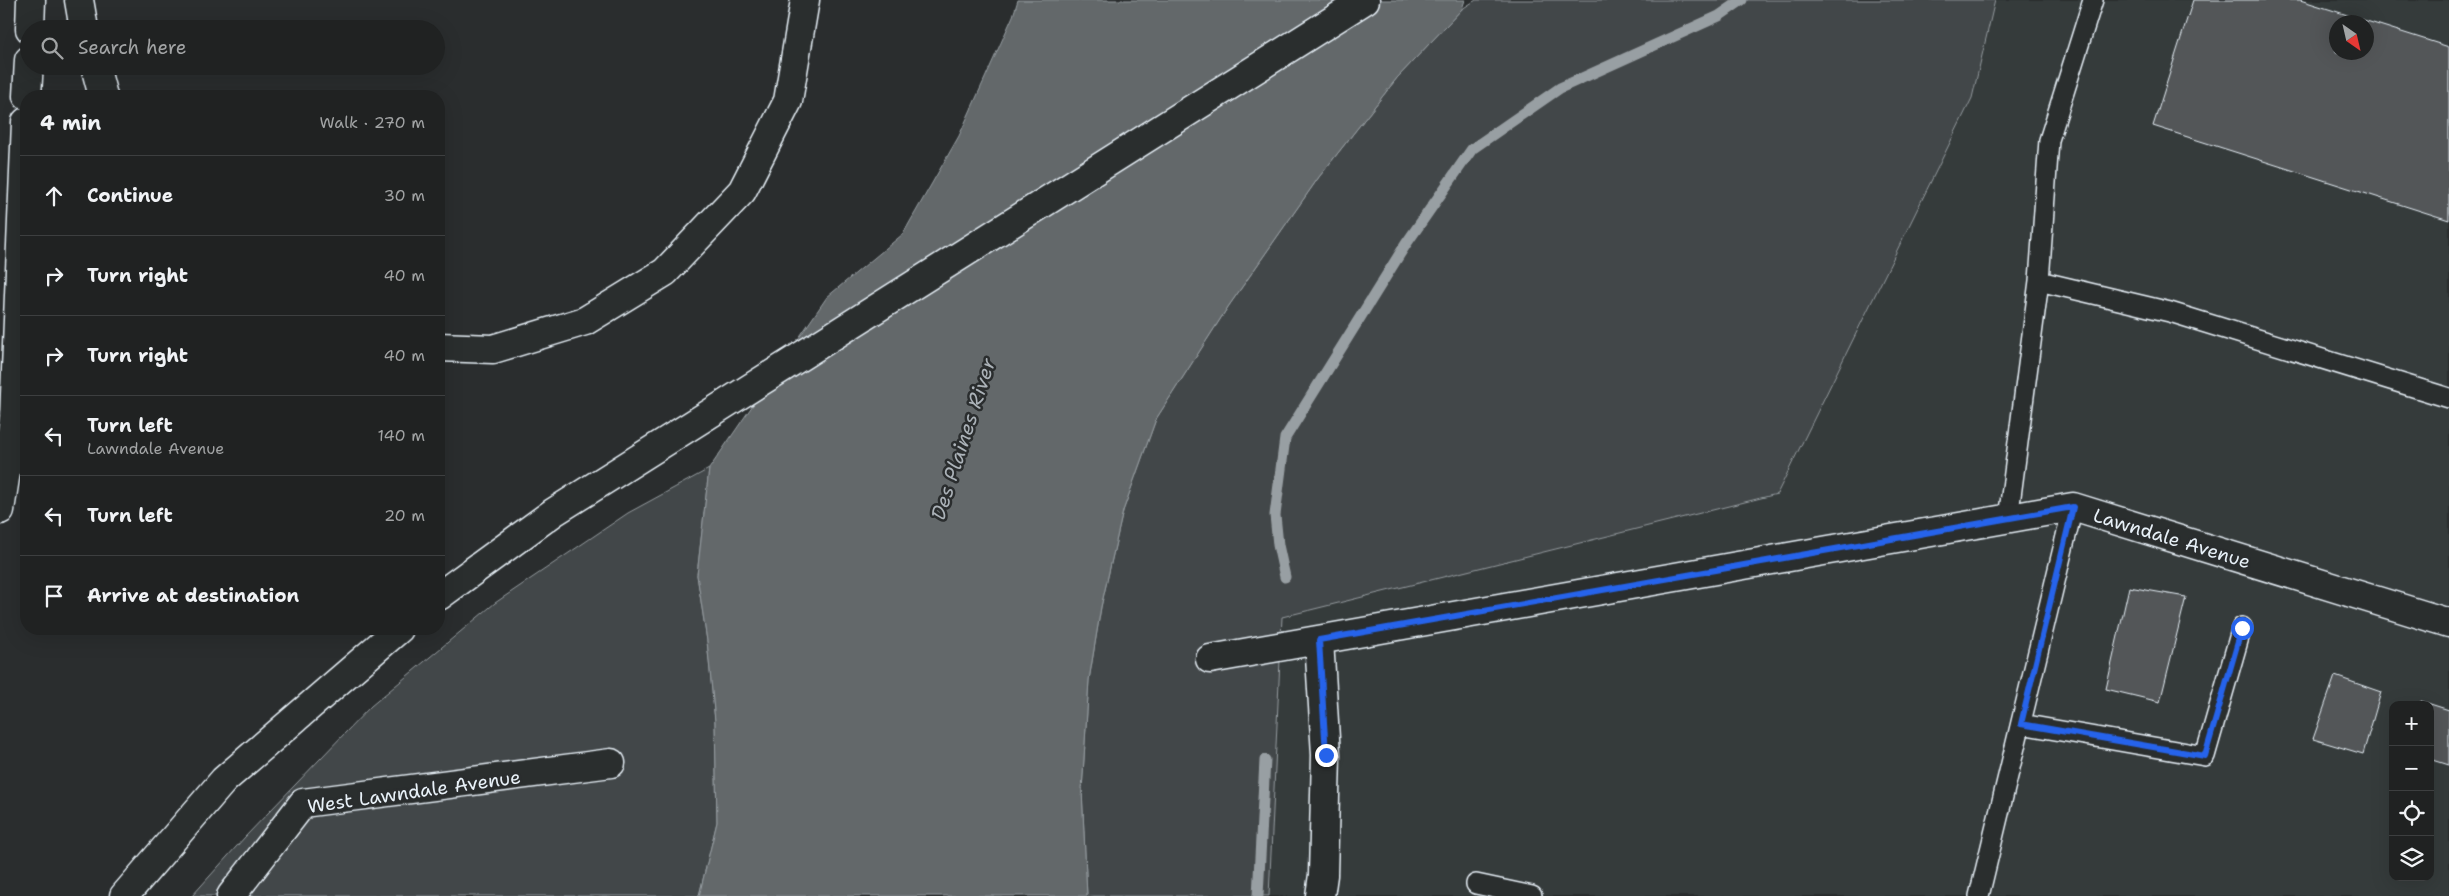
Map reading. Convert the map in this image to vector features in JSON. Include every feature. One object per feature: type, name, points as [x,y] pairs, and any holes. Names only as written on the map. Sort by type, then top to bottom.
[{"type":"main road","points":[[30,20],[31,0]]},
{"type":"main road","points":[[79,0],[82,20]]},
{"type":"main road","points":[[445,347],[493,349],[585,321],[665,272],[742,191],[788,100],[805,0]]},
{"type":"main road","points":[[445,592],[554,512],[1365,0]]},
{"type":"main road","points":[[27,90],[28,75]]},
{"type":"main road","points":[[98,75],[102,90]]},
{"type":"main road","points":[[0,510],[14,419],[20,270]]},
{"type":"main road","name":"Lawndale Avenue","points":[[1210,660],[2073,507],[2449,623]]},
{"type":"main road","points":[[124,896],[224,780],[392,635]]},
{"type":"main road","points":[[1319,640],[1326,755],[1323,875],[1320,896]]},
{"type":"main road","name":"West Lawndale Avenue","points":[[231,896],[303,803],[611,763]]},
{"type":"lane","points":[[2008,519],[2039,281],[2050,140],[2093,0]]},
{"type":"lane","points":[[2039,281],[2170,312],[2449,398]]},
{"type":"lane","points":[[1979,896],[2073,507]]},
{"type":"lane","points":[[2021,724],[2205,756],[2242,628]]},
{"type":"lane","points":[[1476,884],[1532,896]]},
{"type":"shaded area","points":[[1476,0],[1995,0],[1972,98],[1777,494],[1282,617],[1269,896],[1087,896],[1082,790],[1089,680],[1101,607],[1123,511],[1156,419],[1228,307],[1319,177],[1397,78],[1462,9]]},
{"type":"shaded area","points":[[1995,0],[2449,0],[2449,896],[1269,896],[1281,617],[1777,494],[1972,98]]},
{"type":"shaded area","points":[[709,469],[697,575],[707,641],[715,721],[717,822],[699,896],[192,896],[245,837],[371,706],[495,603],[628,513]]},
{"type":"water","name":"Des Plaines River","points":[[1018,0],[1465,0],[1462,9],[1397,78],[1319,177],[1228,307],[1156,419],[1123,511],[1101,607],[1089,680],[1082,790],[1087,896],[699,896],[717,822],[715,721],[707,641],[697,575],[709,469],[827,297],[903,234],[959,136],[1013,16]]},
{"type":"building","points":[[2193,0],[2300,0],[2348,15],[2329,15],[2329,60],[2374,60],[2374,23],[2449,47],[2449,220],[2153,126]]},
{"type":"building","points":[[2129,587],[2186,597],[2160,702],[2106,689]]},
{"type":"building","points":[[2335,676],[2381,692],[2363,754],[2313,739]]},
{"type":"building","points":[[2434,705],[2449,710],[2449,765],[2434,760]]},
{"type":"waterway","points":[[1285,577],[1278,545],[1275,515],[1285,438],[1406,244],[1472,149],[1560,88],[1719,16],[1742,0]]},
{"type":"waterway","points":[[1258,896],[1265,760]]},
{"type":"route","points":[[1326,755],[1319,640],[2073,507],[2021,724],[2205,756],[2242,628]]}]
